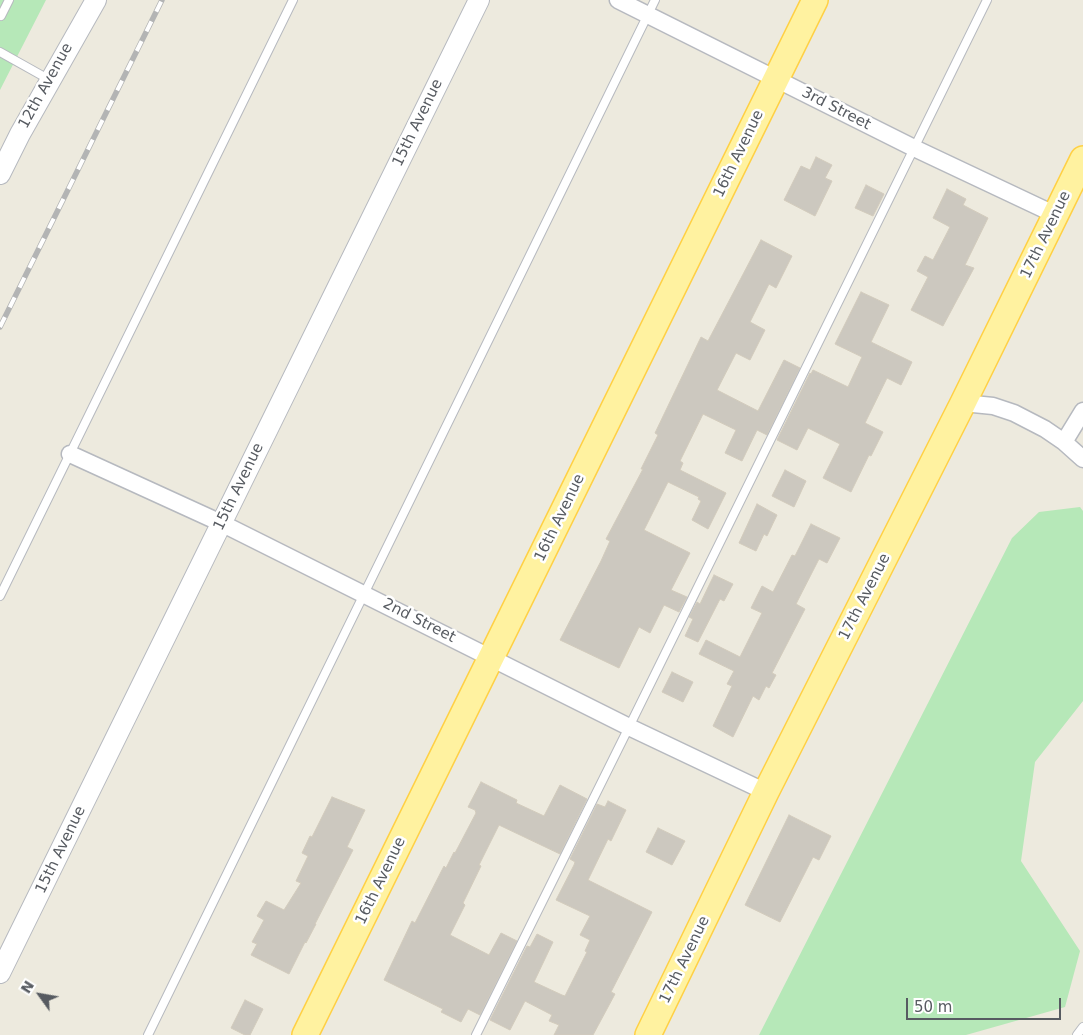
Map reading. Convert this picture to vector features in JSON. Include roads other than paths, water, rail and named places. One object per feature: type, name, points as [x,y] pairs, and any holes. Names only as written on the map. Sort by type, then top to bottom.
[{"type":"main road","name":"16th Avenue","points":[[305,1035],[815,0]]},
{"type":"main road","name":"17th Avenue","points":[[648,1035],[766,792],[963,403],[1083,159]]},
{"type":"street","name":"12th Avenue","points":[[0,174],[50,80],[96,0]]},
{"type":"street","name":"15th Avenue","points":[[0,973],[479,0]]},
{"type":"street","name":"3rd Street","points":[[618,0],[652,7],[776,79],[914,148],[1056,215]]},
{"type":"street","points":[[963,403],[993,406],[1014,413],[1045,428],[1083,459]]},
{"type":"street","points":[[1064,442],[1083,410]]},
{"type":"street","name":"2nd Street","points":[[70,454],[221,524],[629,727],[766,792]]},
{"type":"lane","points":[[0,17],[9,0]]},
{"type":"lane","points":[[0,596],[293,0]]},
{"type":"lane","points":[[476,1035],[987,0]]},
{"type":"lane","points":[[148,1035],[363,593],[652,7]]},
{"type":"lane","points":[[0,52],[50,80]]},
{"type":"lane","points":[[1077,1035],[1083,1027]]},
{"type":"railway","points":[[0,327],[162,0]]}]
